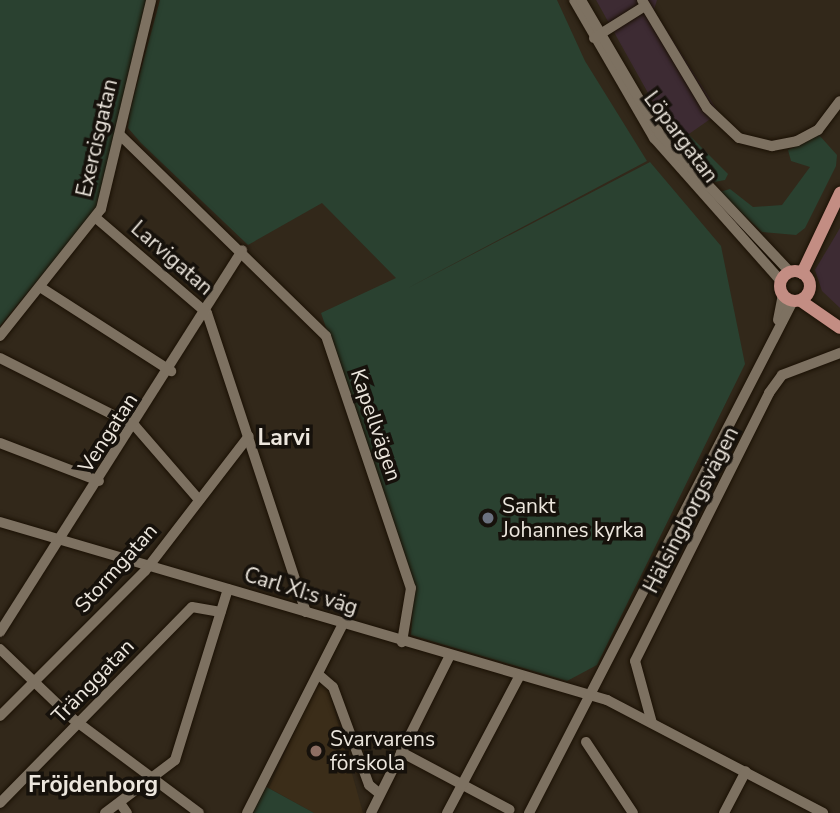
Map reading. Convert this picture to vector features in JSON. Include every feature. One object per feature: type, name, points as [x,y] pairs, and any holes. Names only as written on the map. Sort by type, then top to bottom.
[{"type":"main road","points":[[840,193],[791,275],[797,297],[840,328]]},
{"type":"main road","points":[[791,275],[797,297],[840,319]]},
{"type":"street","name":"Exercisgatan","points":[[0,336],[96,218],[120,135],[151,0]]},
{"type":"street","name":"Löpargatan","points":[[574,0],[659,133],[791,275]]},
{"type":"street","name":"Löpargatan","points":[[581,0],[596,37]]},
{"type":"street","points":[[596,37],[645,3],[707,108],[739,138],[772,146],[797,141],[818,130],[840,101]]},
{"type":"street","name":"Kapellvägen","points":[[120,135],[242,250],[326,336],[411,588],[402,642]]},
{"type":"street","name":"Larvigatan","points":[[96,218],[206,313],[306,612]]},
{"type":"street","name":"Vengatan","points":[[0,632],[171,371],[242,250]]},
{"type":"street","points":[[40,287],[171,371]]},
{"type":"street","name":"Hälsingborgsvägen","points":[[529,813],[593,695],[777,324],[797,297]]},
{"type":"street","name":"Hälsingborgsvägen","points":[[652,723],[635,661],[774,384],[796,368],[840,353]]},
{"type":"street","points":[[0,358],[135,426],[200,500]]},
{"type":"street","name":"Stormgatan","points":[[0,716],[149,566],[249,436]]},
{"type":"street","points":[[0,443],[99,481]]},
{"type":"street","name":"Carl XI:s väg","points":[[0,522],[402,642],[593,695],[746,771],[823,813]]},
{"type":"street","points":[[105,813],[155,781],[181,748],[228,590]]},
{"type":"street","name":"Tränggatan","points":[[0,803],[192,607],[221,612]]},
{"type":"street","points":[[247,813],[343,624]]},
{"type":"street","points":[[0,649],[80,723],[199,813]]},
{"type":"street","points":[[371,813],[450,655]]},
{"type":"street","points":[[319,675],[334,687],[369,785],[380,794]]},
{"type":"street","points":[[447,813],[520,675]]},
{"type":"street","points":[[586,741],[633,813]]},
{"type":"street","points":[[401,752],[510,810]]},
{"type":"street","points":[[724,813],[746,771]]},
{"type":"street","points":[[120,803],[127,813]]},
{"type":"shaded area","points":[[596,0],[657,0],[654,10],[719,113],[676,143]]},
{"type":"shaded area","points":[[840,228],[840,308],[822,291],[815,270]]},
{"type":"shaded area","name":"Svarvarens förskola","points":[[318,680],[326,680],[363,813],[314,813],[269,788]]},
{"type":"green space","points":[[0,0],[146,0],[97,208],[0,326]]},
{"type":"green space","points":[[160,0],[557,0],[585,61],[647,161],[406,289],[650,162],[721,246],[745,364],[597,665],[567,681],[411,635],[414,587],[321,313],[396,278],[322,203],[248,245],[128,128],[130,110]]},
{"type":"green space","points":[[660,106],[728,174],[725,180],[709,183],[655,112]]},
{"type":"green space","points":[[819,135],[837,155],[836,166],[805,228],[796,235],[762,232],[720,192],[730,189],[753,207],[782,205],[810,167],[791,161],[788,150]]},
{"type":"green space","points":[[261,784],[314,813],[247,813]]},
{"type":"place","name":"Sankt Johannes kyrka","points":[[488,518]]},
{"type":"place","name":"Svarvarens förskola","points":[[316,751]]},
{"type":"district","name":"Larvi","points":[[284,438]]},
{"type":"district","name":"Fröjdenborg","points":[[93,785]]}]
